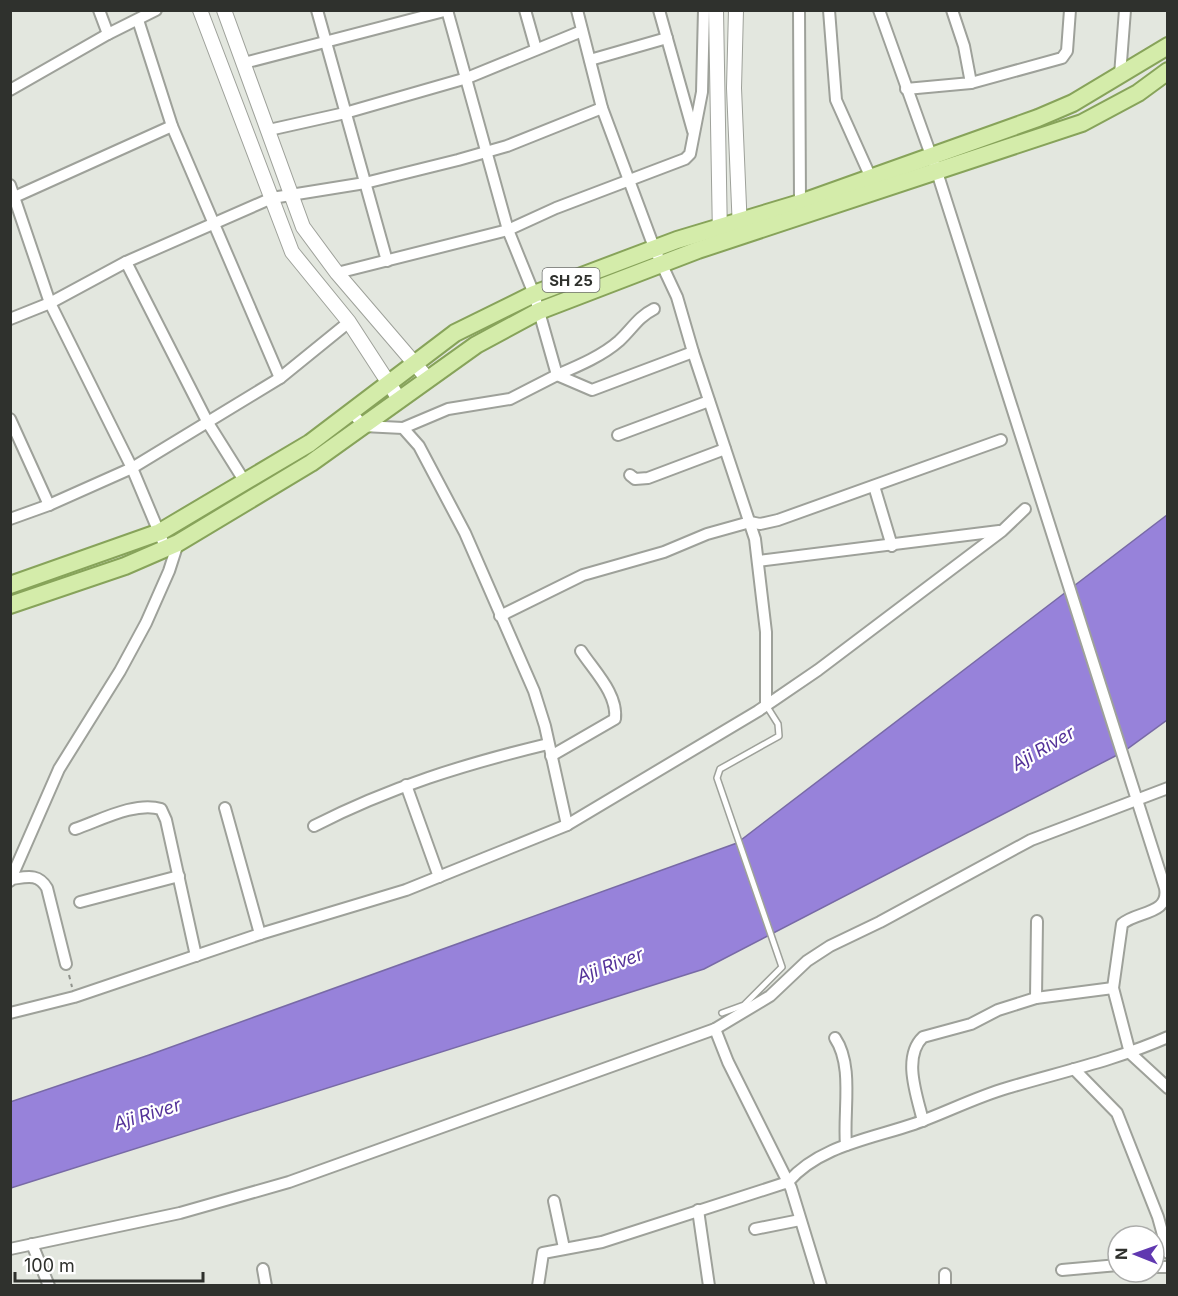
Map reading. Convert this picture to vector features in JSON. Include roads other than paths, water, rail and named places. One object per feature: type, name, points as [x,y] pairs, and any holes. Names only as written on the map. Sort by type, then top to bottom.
[{"type":"main road","name":"SH 25","points":[[10,585],[160,532],[291,456],[454,333],[534,294],[658,257],[740,229],[800,203],[1064,107],[1167,46]]},
{"type":"main road","points":[[740,229],[937,172],[1082,123],[1138,93],[1167,71]]},
{"type":"main road","points":[[10,605],[125,566],[172,546],[311,463],[476,345],[538,311],[658,257]]},
{"type":"street","points":[[99,10],[108,34]]},
{"type":"street","points":[[10,90],[108,34],[156,10]]},
{"type":"street","points":[[200,10],[292,252],[349,322],[399,399]]},
{"type":"street","points":[[224,10],[311,240],[427,378]]},
{"type":"street","points":[[317,10],[387,261]]},
{"type":"street","points":[[525,10],[536,49]]},
{"type":"street","points":[[577,10],[602,108],[658,257],[677,297],[750,522],[758,561],[766,632],[766,705]]},
{"type":"street","points":[[659,10],[693,131]]},
{"type":"street","points":[[337,273],[508,230],[556,208],[685,159],[690,154],[702,92],[704,10]]},
{"type":"street","points":[[716,10],[720,235]]},
{"type":"street","points":[[736,10],[734,88],[740,229]]},
{"type":"street","points":[[800,10],[800,203]]},
{"type":"street","points":[[829,10],[836,100],[871,178]]},
{"type":"street","points":[[879,10],[937,172],[1043,507],[1133,780],[1166,894],[1158,908],[1122,924],[1113,988],[1130,1053],[1167,1088]]},
{"type":"street","points":[[952,10],[964,46],[970,83]]},
{"type":"street","points":[[906,89],[970,83],[1062,58],[1067,51],[1070,10]]},
{"type":"street","points":[[1120,75],[1125,10]]},
{"type":"street","points":[[244,63],[447,11],[488,151],[508,230],[534,294],[557,375]]},
{"type":"street","points":[[138,20],[172,126],[211,223],[280,378]]},
{"type":"street","points":[[269,130],[345,113],[467,78],[582,31]]},
{"type":"street","points":[[590,60],[667,38]]},
{"type":"street","points":[[10,319],[50,303],[126,262],[272,198],[365,183],[488,151],[602,108]]},
{"type":"street","points":[[12,198],[172,126]]},
{"type":"street","points":[[10,185],[12,198],[50,303],[132,468],[160,532],[172,546],[169,571],[146,623],[120,671],[59,769],[11,880]]},
{"type":"street","points":[[126,262],[208,423],[245,482]]},
{"type":"street","points":[[351,412],[363,426],[403,428],[448,410],[510,399],[528,392],[609,348],[625,335],[638,318],[654,309]]},
{"type":"street","points":[[10,519],[49,505],[132,468],[280,378],[349,322]]},
{"type":"street","points":[[557,375],[592,390],[693,352]]},
{"type":"street","points":[[618,435],[709,401]]},
{"type":"street","points":[[10,419],[49,505]]},
{"type":"street","points":[[403,428],[419,446],[465,533],[534,691],[567,825]]},
{"type":"street","points":[[500,616],[583,574],[664,552],[707,534],[750,522],[760,524],[778,520],[1001,440]]},
{"type":"street","points":[[630,475],[635,479],[648,478],[725,449]]},
{"type":"street","points":[[874,486],[892,546]]},
{"type":"street","points":[[10,1013],[74,997],[260,934],[406,890],[567,825],[766,705],[818,670],[1002,531],[1025,509]]},
{"type":"street","points":[[758,561],[1002,531]]},
{"type":"street","points":[[551,756],[615,719],[616,709],[613,699],[581,651]]},
{"type":"street","points":[[314,826],[406,785],[472,763],[548,744]]},
{"type":"street","points":[[406,785],[439,877]]},
{"type":"street","points":[[10,1249],[180,1213],[289,1182],[715,1029],[770,996],[807,961],[830,946],[880,922],[1031,840],[1167,788]]},
{"type":"street","points":[[75,829],[140,807],[151,806],[160,809],[166,820],[196,956]]},
{"type":"street","points":[[225,807],[260,934]]},
{"type":"street","points":[[11,880],[33,876],[42,879],[47,888],[66,964]]},
{"type":"street","points":[[80,902],[179,876]]},
{"type":"street","points":[[1036,998],[1037,921]]},
{"type":"street","points":[[923,1121],[912,1065],[916,1043],[923,1037],[972,1024],[998,1010],[1036,998],[1113,988]]},
{"type":"street","points":[[715,1029],[728,1062],[788,1182],[821,1286]]},
{"type":"street","points":[[538,1286],[543,1253],[602,1242],[788,1182],[799,1168],[846,1145],[923,1121],[1005,1088],[1130,1053],[1167,1037]]},
{"type":"street","points":[[836,1038],[843,1050],[847,1068],[846,1145]]},
{"type":"street","points":[[1074,1069],[1116,1113],[1158,1216],[1167,1253]]},
{"type":"street","points":[[554,1201],[564,1248]]},
{"type":"street","points":[[698,1210],[709,1286]]},
{"type":"street","points":[[755,1229],[800,1220]]},
{"type":"street","points":[[32,1244],[49,1286]]},
{"type":"street","points":[[1062,1270],[1106,1266]]},
{"type":"street","points":[[263,1269],[266,1286]]},
{"type":"lane","points":[[723,1013],[744,1005],[782,967],[717,778],[720,769],[779,736],[778,724],[766,705]]},
{"type":"water","name":"Aji River","points":[[1167,515],[1167,720],[1123,752],[704,969],[11,1188],[10,1102],[149,1055],[737,843]]}]
